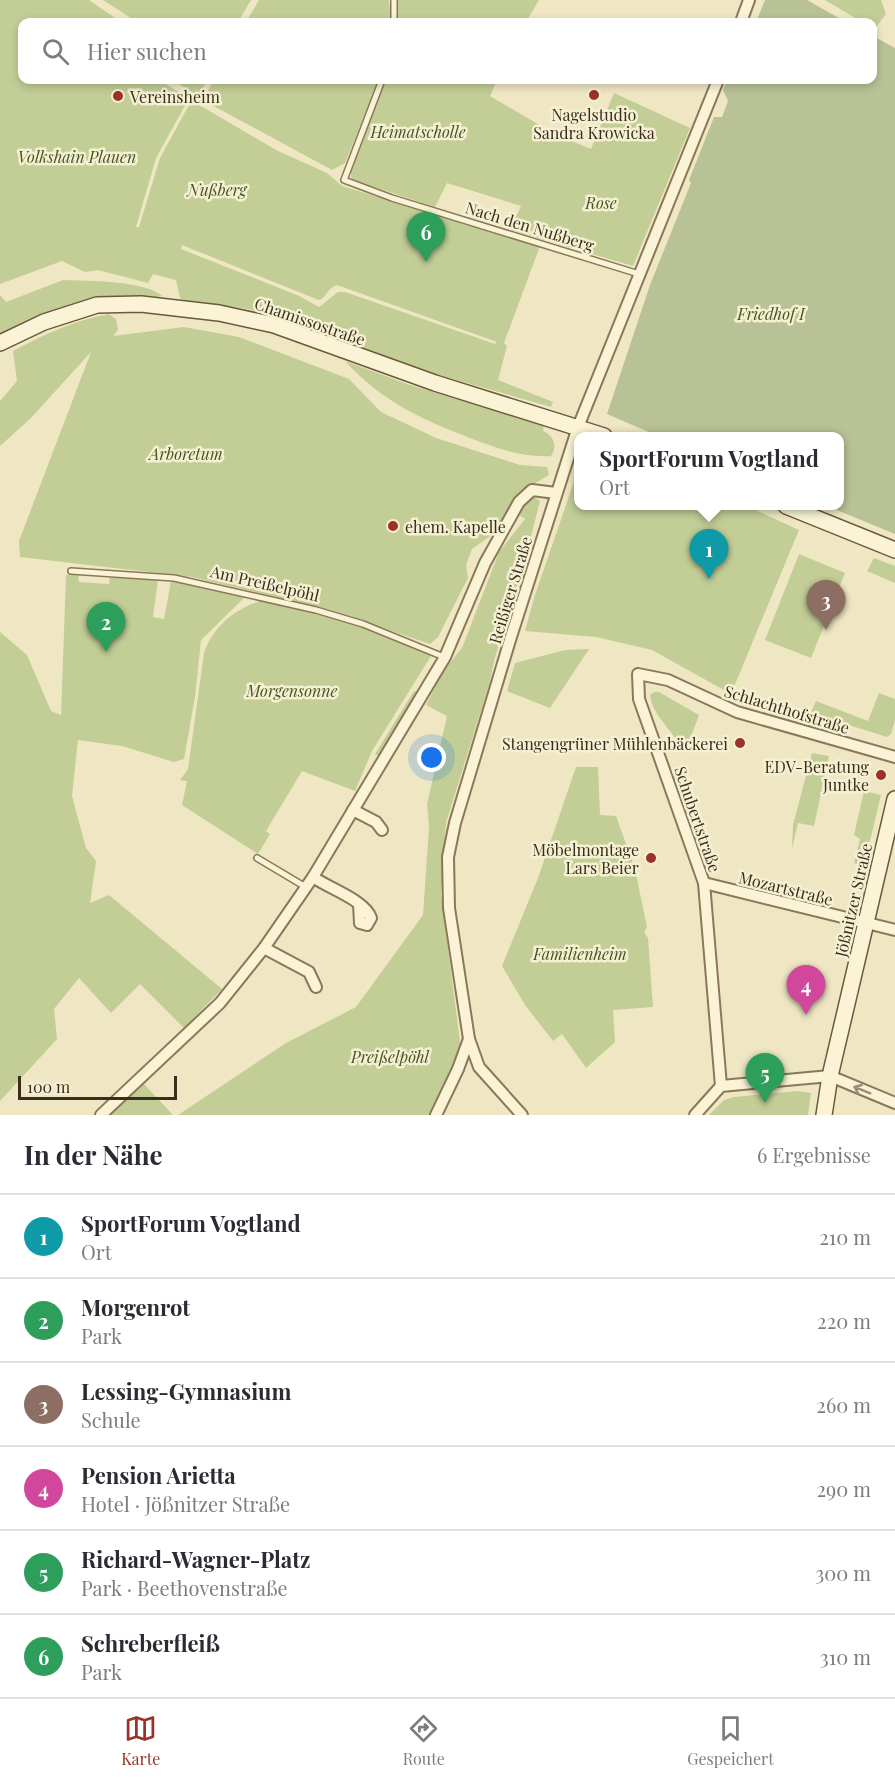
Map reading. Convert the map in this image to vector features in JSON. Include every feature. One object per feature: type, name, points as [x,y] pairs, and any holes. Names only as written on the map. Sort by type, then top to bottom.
[{"type":"street","points":[[742,18],[749,0]]},
{"type":"street","name":"Reißiger Straße","points":[[577,432],[716,84]]},
{"type":"street","name":"Chamissostraße","points":[[0,343],[44,322],[97,305],[141,304],[219,313],[274,325],[417,377],[591,432]]},
{"type":"street","name":"Reißiger Straße","points":[[522,1115],[479,1067],[469,1039],[449,908],[448,857],[455,823],[574,440]]},
{"type":"street","points":[[101,1115],[220,1003],[264,948],[304,886],[313,877],[445,657],[485,562],[519,502],[532,490],[556,493]]},
{"type":"street","points":[[796,510],[895,550]]},
{"type":"street","name":"Schlachthofstraße","points":[[638,674],[668,680],[737,712],[895,757]]},
{"type":"street","name":"Schubertstraße","points":[[638,674],[639,699],[704,883],[721,1086]]},
{"type":"street","name":"Jößnitzer Straße","points":[[824,1115],[830,1076],[895,799]]},
{"type":"street","points":[[353,810],[376,822],[382,830]]},
{"type":"street","points":[[313,877],[359,904]]},
{"type":"street","name":"Mozartstraße","points":[[704,883],[895,930]]},
{"type":"street","points":[[264,948],[309,972],[316,987]]},
{"type":"street","points":[[436,1115],[458,1069],[469,1039]]},
{"type":"street","points":[[695,1115],[721,1086],[830,1076],[895,1103]]},
{"type":"lane","points":[[394,0],[394,18]]},
{"type":"lane","name":"Nach den Nußberg","points":[[380,84],[344,180],[392,198],[639,274]]},
{"type":"lane","name":"Am Preißelpöhl","points":[[71,571],[174,578],[316,610],[363,624],[445,657]]},
{"type":"lane","points":[[257,858],[304,886]]},
{"type":"green space","points":[[0,0],[89,0],[115,18],[18,18],[18,84],[166,84],[187,97],[187,102],[156,158],[136,227],[139,227],[160,158],[190,103],[194,102],[278,151],[327,173],[342,186],[540,246],[504,343],[507,346],[498,380],[553,402],[551,407],[422,370],[275,315],[243,308],[186,301],[180,298],[176,280],[153,274],[148,283],[98,270],[85,272],[62,261],[0,284]],"holes":[[[182,245],[319,300],[331,288],[337,285],[497,342],[495,344],[345,292],[338,292],[319,307],[299,296],[181,249]]]},
{"type":"green space","points":[[103,0],[251,0],[240,18],[131,18]]},
{"type":"green space","points":[[259,0],[389,0],[391,18],[248,18]]},
{"type":"green space","points":[[398,0],[539,0],[528,18],[398,18]]},
{"type":"green space","points":[[765,0],[807,0],[839,18],[758,18]]},
{"type":"green space","points":[[825,0],[881,0],[886,14],[877,26],[877,18],[855,18]]},
{"type":"green space","name":"Friedhof I","points":[[877,38],[895,48],[895,534],[837,510],[844,510],[844,432],[649,432],[607,414],[650,285],[691,183],[689,180],[714,117],[722,117],[728,101],[723,90],[725,84],[877,84]]},
{"type":"green space","points":[[179,84],[205,84],[199,96]]},
{"type":"green space","points":[[212,84],[377,84],[345,163],[332,170],[210,104],[206,94]]},
{"type":"green space","points":[[384,84],[495,84],[490,96],[555,134],[591,149],[614,93],[690,128],[633,266],[510,230],[521,206],[447,183],[435,207],[353,180],[351,166]]},
{"type":"green space","points":[[63,280],[129,284],[154,291],[162,296],[0,336],[0,295],[6,302]]},
{"type":"green space","name":"Arboretum","points":[[109,314],[116,319],[118,330],[113,336],[184,327],[239,337],[349,379],[381,412],[436,438],[520,465],[547,467],[549,475],[522,491],[509,508],[496,535],[493,534],[472,549],[466,565],[468,578],[438,637],[430,644],[329,610],[192,577],[20,557],[19,541],[91,352],[31,418],[0,446],[0,401],[17,381],[13,351],[60,329]]},
{"type":"green space","points":[[345,361],[410,385],[544,425],[543,431],[554,442],[553,452],[551,456],[541,456],[510,452],[435,424],[387,398],[358,375]]},
{"type":"green space","points":[[574,482],[574,510],[756,510],[799,530],[731,694],[652,650],[596,637],[525,631]]},
{"type":"green space","name":"Preißelpöhl","points":[[534,497],[540,501],[523,568],[446,823],[441,894],[461,1049],[429,1115],[178,1115],[286,1043],[356,1007],[423,915],[429,827],[427,804],[447,716],[426,705],[444,670],[462,648],[499,552],[525,519],[519,515],[523,506]]},
{"type":"green space","points":[[799,554],[845,573],[811,658],[765,640]]},
{"type":"green space","points":[[874,558],[895,566],[895,583],[867,571]]},
{"type":"green space","points":[[66,575],[78,575],[79,582],[109,584],[110,576],[158,579],[153,617],[164,619],[171,581],[245,597],[201,640],[195,697],[184,759],[174,762],[122,746],[78,740],[72,796],[86,848],[96,861],[90,903],[109,895],[222,989],[184,1028],[140,984],[111,1013],[79,978],[54,1009],[57,1039],[0,1101],[0,632],[27,655],[51,711],[61,715]]},
{"type":"green space","name":"Morgensonne","points":[[265,600],[363,626],[431,656],[372,751],[355,791],[302,771],[266,831],[270,834],[258,854],[182,805],[187,781],[180,780],[188,769],[204,653],[208,643],[220,626],[236,612]]},
{"type":"green space","points":[[589,649],[550,708],[507,691],[515,663],[565,650]]},
{"type":"green space","points":[[414,691],[419,692],[380,756],[375,754]]},
{"type":"green space","points":[[659,692],[699,715],[690,739],[679,744],[651,702],[650,695]]},
{"type":"green space","points":[[879,693],[895,699],[895,720],[891,734],[887,737],[811,713],[816,701],[868,721]]},
{"type":"green space","points":[[812,753],[829,756],[814,826],[798,823],[792,849],[793,825]]},
{"type":"green space","name":"Familienheim","points":[[576,767],[598,767],[600,815],[616,816],[635,869],[647,927],[644,932],[648,938],[653,1007],[613,1010],[615,1042],[586,1068],[562,1034],[553,1041],[525,1005],[502,966],[538,878]]},
{"type":"green space","points":[[864,791],[881,795],[864,866],[854,863],[860,839],[854,835]]},
{"type":"green space","points":[[143,1083],[173,1115],[109,1115]]},
{"type":"green space","points":[[797,1091],[811,1093],[808,1115],[709,1115],[724,1100],[734,1097]]},
{"type":"place","name":"Nagelstudio Sandra Krowicka","points":[[594,95]]},
{"type":"place","name":"Vereinsheim","points":[[118,96]]},
{"type":"place","name":"Schreberfleiß","points":[[426,262]]},
{"type":"place","name":"ehem. Kapelle","points":[[393,526]]},
{"type":"place","name":"SportForum Vogtland","points":[[709,579]]},
{"type":"place","name":"Lessing-Gymnasium","points":[[826,630]]},
{"type":"place","name":"Morgenrot","points":[[106,652]]},
{"type":"place","name":"Stangengrüner Mühlenbäckerei","points":[[740,743]]},
{"type":"place","name":"EDV-Beratung Juntke","points":[[881,775]]},
{"type":"place","name":"Möbelmontage Lars Beier","points":[[651,858]]},
{"type":"place","name":"Pension Arietta","points":[[806,1015]]},
{"type":"place","name":"Richard-Wagner-Platz","points":[[765,1103]]},
{"type":"park label","name":"Heimatscholle","points":[[418,131]]},
{"type":"park label","name":"Volkshain Plauen","points":[[77,156]]},
{"type":"park label","name":"Nußberg","points":[[217,189]]},
{"type":"park label","name":"Rose","points":[[601,202]]}]
